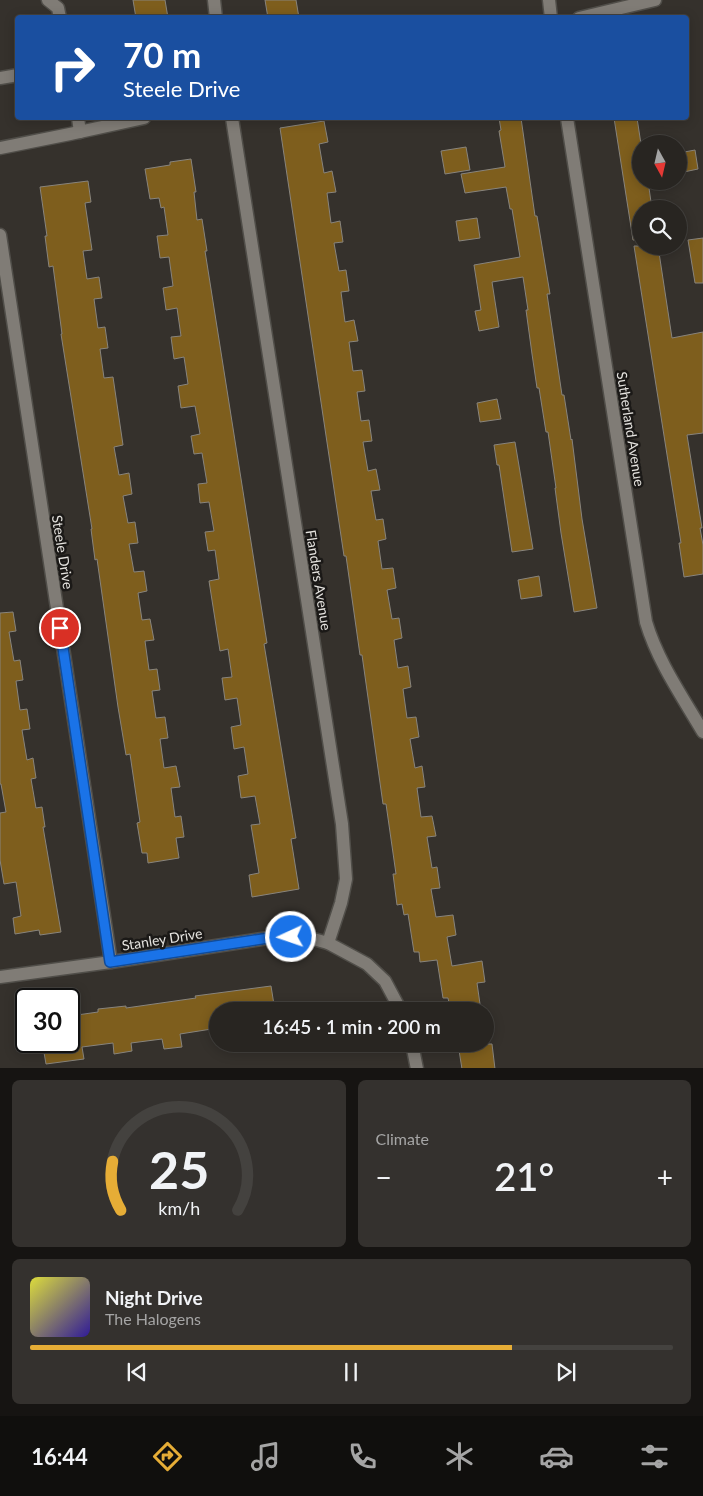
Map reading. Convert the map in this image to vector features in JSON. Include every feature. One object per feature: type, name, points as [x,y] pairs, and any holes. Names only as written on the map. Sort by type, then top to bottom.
[{"type":"street","points":[[48,0],[58,8],[59,15]]},
{"type":"street","points":[[214,0],[216,15]]},
{"type":"street","points":[[549,0],[551,15]]},
{"type":"street","points":[[592,15],[655,0]]},
{"type":"street","points":[[0,78],[15,76]]},
{"type":"street","points":[[78,120],[80,132]]},
{"type":"street","points":[[0,148],[135,120]]},
{"type":"street","name":"Flanders Avenue","points":[[232,120],[342,824],[346,880],[328,944]]},
{"type":"street","name":"Sutherland Avenue","points":[[567,120],[646,622],[650,636],[664,666],[703,732]]},
{"type":"street","name":"Steele Drive","points":[[0,235],[110,962]]},
{"type":"street","name":"Stanley Drive","points":[[0,977],[275,937],[306,936],[328,944]]},
{"type":"street","points":[[328,944],[367,964],[385,981],[396,1002]]},
{"type":"street","points":[[414,1052],[417,1068]]},
{"type":"building","points":[[133,0],[165,0],[168,15],[136,15]]},
{"type":"building","points":[[265,0],[296,0],[298,15],[268,15]]},
{"type":"building","points":[[499,120],[521,120],[535,216],[537,216],[550,294],[547,294],[562,395],[564,395],[572,439],[582,519],[597,608],[574,612],[561,533],[548,432],[546,432],[539,388],[537,388],[523,277],[492,282],[499,327],[479,331],[475,311],[481,310],[474,265],[520,257],[512,209],[510,209],[506,187],[465,193],[461,174],[505,167],[499,131],[501,130]]},
{"type":"building","points":[[614,120],[637,120],[640,135],[632,135],[632,190],[649,190],[651,200],[632,200],[632,234]]},
{"type":"building","points":[[324,121],[328,142],[319,144],[324,173],[332,171],[336,192],[327,193],[331,223],[340,221],[343,242],[334,243],[339,271],[346,270],[349,291],[341,292],[345,322],[354,320],[358,341],[349,342],[353,371],[362,370],[365,391],[357,392],[361,421],[369,420],[372,441],[363,442],[368,471],[376,469],[380,490],[371,491],[376,520],[383,519],[386,539],[378,541],[382,569],[393,568],[396,588],[387,590],[392,619],[399,618],[402,638],[394,640],[398,668],[408,666],[411,687],[403,689],[407,718],[416,717],[419,737],[410,739],[415,768],[422,766],[425,787],[417,788],[421,817],[432,816],[436,836],[427,837],[432,868],[437,867],[440,888],[431,889],[436,917],[453,915],[456,935],[447,937],[452,966],[482,961],[485,982],[477,983],[480,1002],[449,1002],[448,998],[443,998],[437,960],[420,962],[419,952],[414,952],[408,914],[404,915],[402,904],[397,905],[393,874],[396,874],[386,804],[383,804],[362,655],[360,655],[346,556],[344,556],[280,128]]},
{"type":"building","points":[[466,147],[470,170],[445,174],[441,151]]},
{"type":"building","points":[[695,150],[698,169],[688,171],[688,151]]},
{"type":"building","points":[[191,159],[196,192],[194,192],[197,220],[202,219],[207,251],[205,251],[267,643],[264,644],[296,838],[291,839],[299,889],[252,897],[249,875],[259,873],[251,825],[260,824],[255,796],[241,798],[238,776],[248,774],[244,747],[234,749],[231,727],[241,725],[237,698],[225,700],[222,678],[232,677],[228,649],[220,651],[209,581],[219,579],[215,550],[208,551],[205,532],[214,531],[209,502],[200,503],[198,484],[207,483],[202,453],[194,454],[191,436],[200,434],[195,406],[181,408],[178,386],[188,384],[184,357],[174,359],[171,337],[181,336],[177,308],[166,310],[163,288],[173,286],[169,257],[160,258],[157,236],[168,235],[164,207],[161,208],[159,198],[150,199],[145,169],[170,165],[170,162]]},
{"type":"building","points":[[88,181],[91,202],[85,203],[92,250],[83,251],[87,279],[99,277],[102,298],[94,299],[98,328],[105,327],[108,348],[100,349],[104,378],[113,377],[123,445],[114,447],[119,475],[129,473],[132,494],[123,496],[128,523],[135,522],[138,543],[129,544],[134,572],[144,571],[147,591],[138,593],[142,620],[150,619],[154,640],[145,641],[149,670],[157,669],[160,690],[152,691],[156,718],[165,717],[168,738],[160,739],[164,768],[176,766],[180,787],[171,788],[175,817],[181,816],[184,837],[176,838],[179,858],[148,863],[147,853],[142,853],[137,823],[140,822],[130,754],[126,755],[118,707],[97,559],[95,560],[92,529],[61,334],[53,266],[49,267],[40,187]]},
{"type":"building","points":[[477,218],[480,238],[459,241],[456,221]]},
{"type":"building","points":[[703,238],[703,283],[695,283],[688,240]]},
{"type":"building","points":[[635,255],[659,255],[672,338],[703,332],[703,433],[687,435],[702,528],[700,528],[703,545],[703,574],[684,577],[679,543],[681,543]]},
{"type":"building","points":[[497,399],[501,419],[480,422],[477,403]]},
{"type":"building","points":[[515,442],[533,549],[512,552],[499,465],[497,465],[494,445]]},
{"type":"building","points":[[539,576],[542,596],[521,599],[518,580]]},
{"type":"building","points":[[13,612],[16,631],[9,632],[14,661],[20,660],[23,680],[16,681],[20,710],[27,709],[30,729],[22,730],[27,760],[33,758],[36,778],[31,779],[36,808],[42,807],[45,827],[43,827],[61,932],[40,935],[39,930],[15,934],[13,918],[21,916],[16,882],[4,884],[0,860],[0,813],[6,812],[0,784],[0,613]]},
{"type":"building","points":[[271,986],[274,1002],[209,1002],[209,1029],[180,1034],[182,1047],[164,1049],[162,1039],[131,1043],[132,1051],[114,1054],[113,1043],[82,1047],[84,1059],[46,1064],[44,1053],[80,1053],[80,1015],[98,1012],[98,1009],[126,1006],[126,1008],[196,998],[195,996]]},
{"type":"building","points":[[459,1052],[493,1052],[495,1068],[462,1068]]},
{"type":"route","points":[[60,628],[110,962],[275,937],[291,937]]}]
